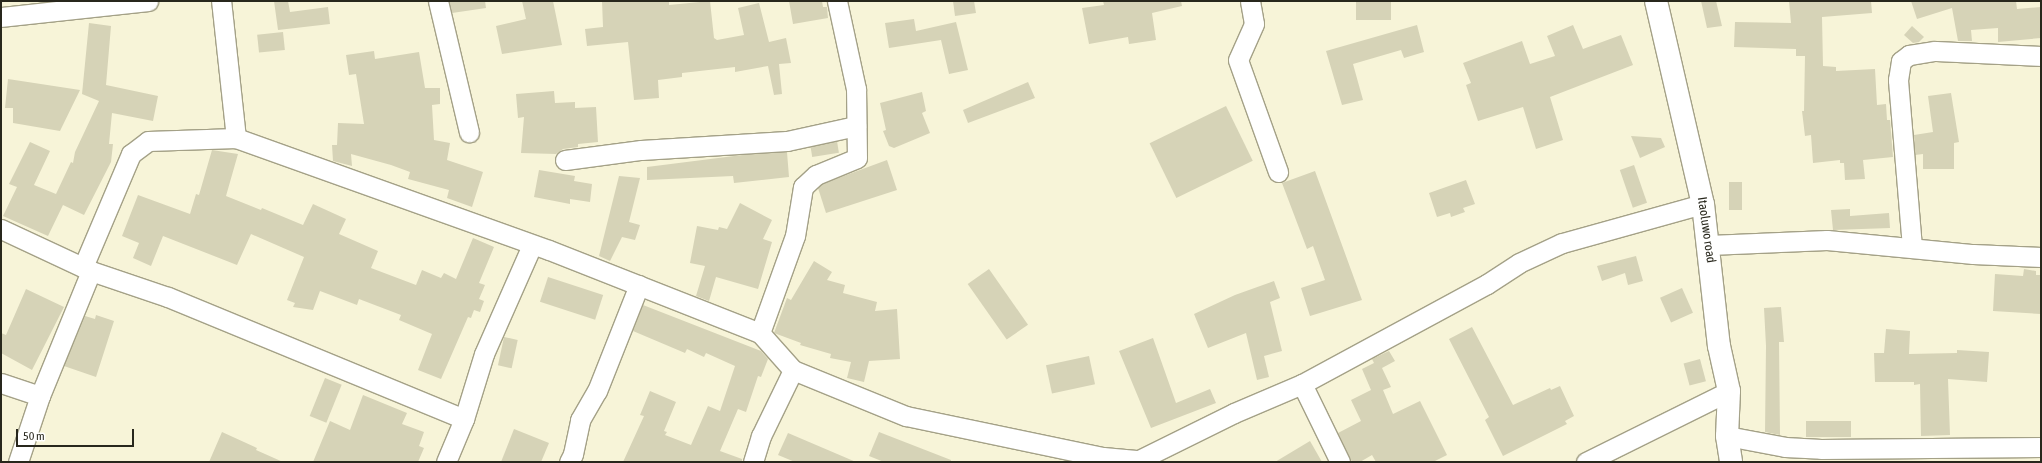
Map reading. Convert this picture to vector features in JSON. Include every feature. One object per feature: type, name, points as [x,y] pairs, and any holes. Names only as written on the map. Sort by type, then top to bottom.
[{"type":"street","points":[[1,17],[148,1]]},
{"type":"street","points":[[221,1],[236,138]]},
{"type":"street","points":[[438,1],[469,132]]},
{"type":"street","points":[[760,333],[795,236],[804,187],[816,175],[857,158],[856,88],[837,1]]},
{"type":"street","points":[[1250,1],[1254,24],[1238,60],[1278,172]]},
{"type":"street","name":"Itaoluwo road","points":[[1656,1],[1703,204],[1709,245],[1719,346],[1729,391],[1727,436],[1731,462]]},
{"type":"street","points":[[1912,247],[1898,80],[1901,61],[1909,55],[1922,51],[2041,56]]},
{"type":"street","points":[[565,160],[641,150],[787,141],[856,126]]},
{"type":"street","points":[[18,462],[40,396],[131,154],[148,141],[236,138],[639,284],[760,333],[793,370],[906,416],[1103,457],[1135,461],[1234,413],[1302,384],[1487,284],[1519,263],[1562,243],[1703,204]]},
{"type":"street","points":[[1,229],[87,269],[168,297],[464,419]]},
{"type":"street","points":[[1709,245],[1827,240],[1974,254],[2041,257]]},
{"type":"street","points":[[446,462],[464,419],[484,354],[532,245]]},
{"type":"street","points":[[569,462],[573,454],[580,420],[597,391],[639,284]]},
{"type":"street","points":[[753,462],[761,436],[793,370]]},
{"type":"street","points":[[1,383],[40,396]]},
{"type":"street","points":[[1302,384],[1340,462]]},
{"type":"street","points":[[1586,462],[1729,391]]},
{"type":"street","points":[[1727,436],[1785,447],[1821,449],[2041,447]]},
{"type":"building","points":[[274,1],[288,1],[290,12],[328,7],[330,24],[278,30]]},
{"type":"building","points":[[449,1],[485,1],[486,8],[452,13]]},
{"type":"building","points":[[522,1],[553,1],[562,45],[502,54],[496,26],[526,19]]},
{"type":"building","points":[[602,1],[669,1],[669,5],[710,1],[714,38],[717,40],[744,35],[738,8],[759,3],[769,42],[786,38],[791,63],[779,64],[782,94],[774,95],[768,66],[735,72],[735,67],[682,73],[682,77],[658,80],[659,98],[634,100],[628,42],[587,46],[585,29],[603,27]]},
{"type":"building","points":[[789,1],[822,1],[823,7],[827,7],[828,18],[793,24]]},
{"type":"building","points":[[953,1],[974,1],[976,13],[955,16]]},
{"type":"building","points":[[1103,1],[1181,1],[1182,6],[1152,13],[1156,40],[1129,44],[1128,37],[1089,44],[1082,8],[1104,5]]},
{"type":"building","points":[[1356,1],[1391,1],[1391,20],[1356,20]]},
{"type":"building","points":[[1701,1],[1716,1],[1722,26],[1707,28]]},
{"type":"building","points":[[1789,1],[1871,1],[1872,13],[1822,17],[1823,66],[1836,67],[1836,71],[1875,69],[1877,105],[1886,104],[1887,120],[1890,120],[1893,157],[1863,160],[1865,179],[1845,180],[1844,163],[1840,163],[1840,160],[1813,163],[1811,135],[1805,136],[1802,111],[1804,111],[1805,56],[1796,56],[1796,49],[1734,47],[1735,22],[1791,23]]},
{"type":"building","points":[[1911,1],[2016,1],[2017,9],[2041,7],[2041,38],[1998,42],[1998,28],[1971,30],[1972,41],[1958,41],[1952,8],[1917,19]]},
{"type":"building","points":[[914,19],[916,31],[956,22],[968,70],[949,74],[941,40],[889,48],[885,23]]},
{"type":"building","points":[[89,23],[111,26],[106,85],[158,96],[153,121],[112,113],[109,144],[113,144],[111,162],[84,215],[63,205],[48,236],[3,216],[17,187],[9,184],[30,142],[50,151],[34,185],[56,194],[71,162],[73,163],[75,152],[99,101],[82,94]]},
{"type":"building","points":[[1417,25],[1424,52],[1404,58],[1401,50],[1353,64],[1363,100],[1342,105],[1326,51]]},
{"type":"building","points":[[1573,25],[1583,49],[1621,35],[1633,65],[1550,97],[1563,140],[1536,149],[1523,107],[1478,121],[1466,85],[1471,83],[1463,63],[1522,41],[1530,64],[1555,56],[1547,36]]},
{"type":"building","points":[[1912,26],[1924,37],[1919,42],[1913,43],[1904,35]]},
{"type":"building","points":[[283,32],[285,50],[259,53],[257,35]]},
{"type":"building","points":[[374,51],[375,59],[419,52],[425,88],[440,88],[440,104],[432,105],[434,140],[450,143],[447,160],[483,172],[472,207],[447,198],[449,190],[408,179],[410,172],[391,165],[351,154],[352,166],[333,161],[332,145],[337,145],[338,123],[364,124],[356,74],[349,75],[346,55]]},
{"type":"building","points":[[8,79],[80,90],[60,131],[13,123],[13,108],[5,108]]},
{"type":"building","points":[[1028,82],[1035,98],[968,123],[963,110]]},
{"type":"building","points":[[554,91],[555,103],[575,102],[575,108],[596,107],[598,142],[578,144],[578,147],[563,149],[556,154],[521,153],[524,117],[518,118],[516,94]]},
{"type":"building","points":[[922,92],[926,111],[922,113],[930,133],[894,148],[889,146],[883,131],[886,130],[880,103]]},
{"type":"building","points":[[1951,93],[1959,142],[1954,143],[1954,169],[1923,169],[1923,154],[1915,155],[1914,135],[1933,132],[1928,96]]},
{"type":"building","points":[[1226,106],[1253,161],[1176,198],[1150,143]]},
{"type":"building","points":[[1631,136],[1661,138],[1665,147],[1640,158]]},
{"type":"building","points":[[837,141],[839,153],[812,157],[810,145]]},
{"type":"building","points":[[212,150],[238,154],[226,196],[261,210],[262,208],[303,225],[313,204],[346,219],[339,234],[378,251],[371,268],[416,285],[422,270],[441,278],[444,273],[456,279],[473,238],[494,247],[479,283],[485,285],[479,299],[484,301],[480,312],[474,310],[471,318],[468,317],[441,379],[418,370],[432,334],[399,320],[401,315],[359,299],[357,305],[320,291],[313,310],[293,307],[295,303],[287,300],[304,257],[251,234],[237,265],[163,236],[151,266],[133,258],[139,243],[122,236],[138,195],[190,214],[196,194],[199,195]]},
{"type":"building","points":[[787,152],[789,177],[734,183],[733,176],[647,180],[647,167],[742,155]]},
{"type":"building","points":[[887,160],[897,190],[826,213],[818,188],[822,184]]},
{"type":"building","points":[[1634,165],[1647,203],[1633,208],[1620,170]]},
{"type":"building","points":[[539,170],[575,176],[574,181],[592,184],[590,202],[570,199],[570,204],[534,197]]},
{"type":"building","points":[[1315,171],[1362,300],[1310,316],[1301,288],[1325,280],[1313,246],[1307,249],[1282,183]]},
{"type":"building","points":[[619,176],[640,178],[629,222],[640,225],[635,240],[622,237],[610,261],[599,256]]},
{"type":"building","points":[[1466,180],[1475,204],[1463,208],[1465,212],[1451,217],[1450,213],[1437,217],[1429,193]]},
{"type":"building","points":[[1729,182],[1742,182],[1742,210],[1729,210]]},
{"type":"building","points":[[740,203],[772,220],[763,239],[772,242],[758,289],[716,277],[709,301],[696,296],[705,266],[690,263],[697,226],[718,230],[719,227],[727,229]]},
{"type":"building","points":[[1850,209],[1850,216],[1889,213],[1890,228],[1833,230],[1831,210]]},
{"type":"building","points":[[1636,256],[1643,281],[1628,285],[1625,273],[1602,281],[1597,266]]},
{"type":"building","points":[[814,261],[832,272],[827,280],[845,285],[843,293],[877,302],[875,311],[897,309],[900,359],[869,361],[864,382],[847,378],[851,362],[830,358],[831,354],[800,345],[801,343],[774,333],[787,298],[791,300]]},
{"type":"building","points":[[989,269],[1028,325],[1007,340],[968,284]]},
{"type":"building","points":[[2024,269],[2036,271],[2036,275],[2041,275],[2041,314],[1993,311],[1995,274],[2023,276]]},
{"type":"building","points":[[548,277],[603,295],[595,320],[540,302]]},
{"type":"building","points":[[1274,281],[1280,298],[1270,302],[1282,351],[1264,356],[1269,377],[1257,380],[1246,333],[1208,348],[1194,314],[1235,295]]},
{"type":"building","points":[[1682,288],[1693,313],[1671,322],[1660,298]]},
{"type":"building","points":[[26,289],[64,307],[32,370],[1,353],[1,333],[6,335]]},
{"type":"building","points":[[643,305],[761,351],[768,359],[761,377],[758,376],[746,412],[738,409],[720,451],[742,459],[742,462],[623,462],[644,416],[640,415],[650,391],[676,402],[664,431],[667,432],[665,435],[691,445],[708,406],[720,411],[735,366],[706,353],[704,357],[687,349],[685,353],[633,331]]},
{"type":"building","points":[[1781,307],[1784,342],[1779,342],[1780,435],[1765,432],[1766,346],[1764,308]]},
{"type":"building","points":[[96,315],[114,321],[96,377],[64,366],[85,316],[95,319]]},
{"type":"building","points":[[1472,327],[1513,405],[1550,388],[1551,390],[1560,386],[1574,416],[1565,421],[1567,424],[1503,456],[1485,420],[1489,417],[1449,339]]},
{"type":"building","points":[[1886,329],[1910,331],[1909,354],[1957,353],[1957,350],[1989,352],[1987,382],[1948,379],[1950,435],[1921,436],[1920,384],[1914,385],[1914,382],[1875,382],[1874,353],[1884,353]]},
{"type":"building","points":[[504,337],[518,340],[512,368],[498,365]]},
{"type":"building","points":[[1153,338],[1176,403],[1210,389],[1216,403],[1151,428],[1119,351]]},
{"type":"building","points":[[1389,351],[1395,361],[1382,368],[1391,387],[1383,390],[1393,414],[1420,401],[1447,455],[1433,462],[1376,462],[1372,455],[1360,462],[1352,462],[1338,433],[1361,421],[1351,400],[1371,390],[1362,369],[1374,363],[1372,359]]},
{"type":"building","points":[[1089,356],[1095,384],[1052,394],[1046,365]]},
{"type":"building","points":[[1700,359],[1706,381],[1690,386],[1684,363]]},
{"type":"building","points":[[325,378],[342,385],[326,423],[310,416]]},
{"type":"building","points":[[363,395],[407,413],[402,424],[424,432],[419,446],[424,448],[418,462],[313,462],[330,421],[350,430]]},
{"type":"building","points":[[1806,421],[1851,421],[1851,437],[1806,437]]},
{"type":"building","points":[[514,429],[549,443],[541,462],[501,462]]},
{"type":"building","points":[[222,432],[257,448],[256,450],[283,462],[209,462]]},
{"type":"building","points":[[879,432],[951,460],[951,462],[884,462],[869,456]]},
{"type":"building","points":[[788,433],[856,462],[795,462],[778,455]]},
{"type":"building","points":[[1310,441],[1322,462],[1275,462]]}]
